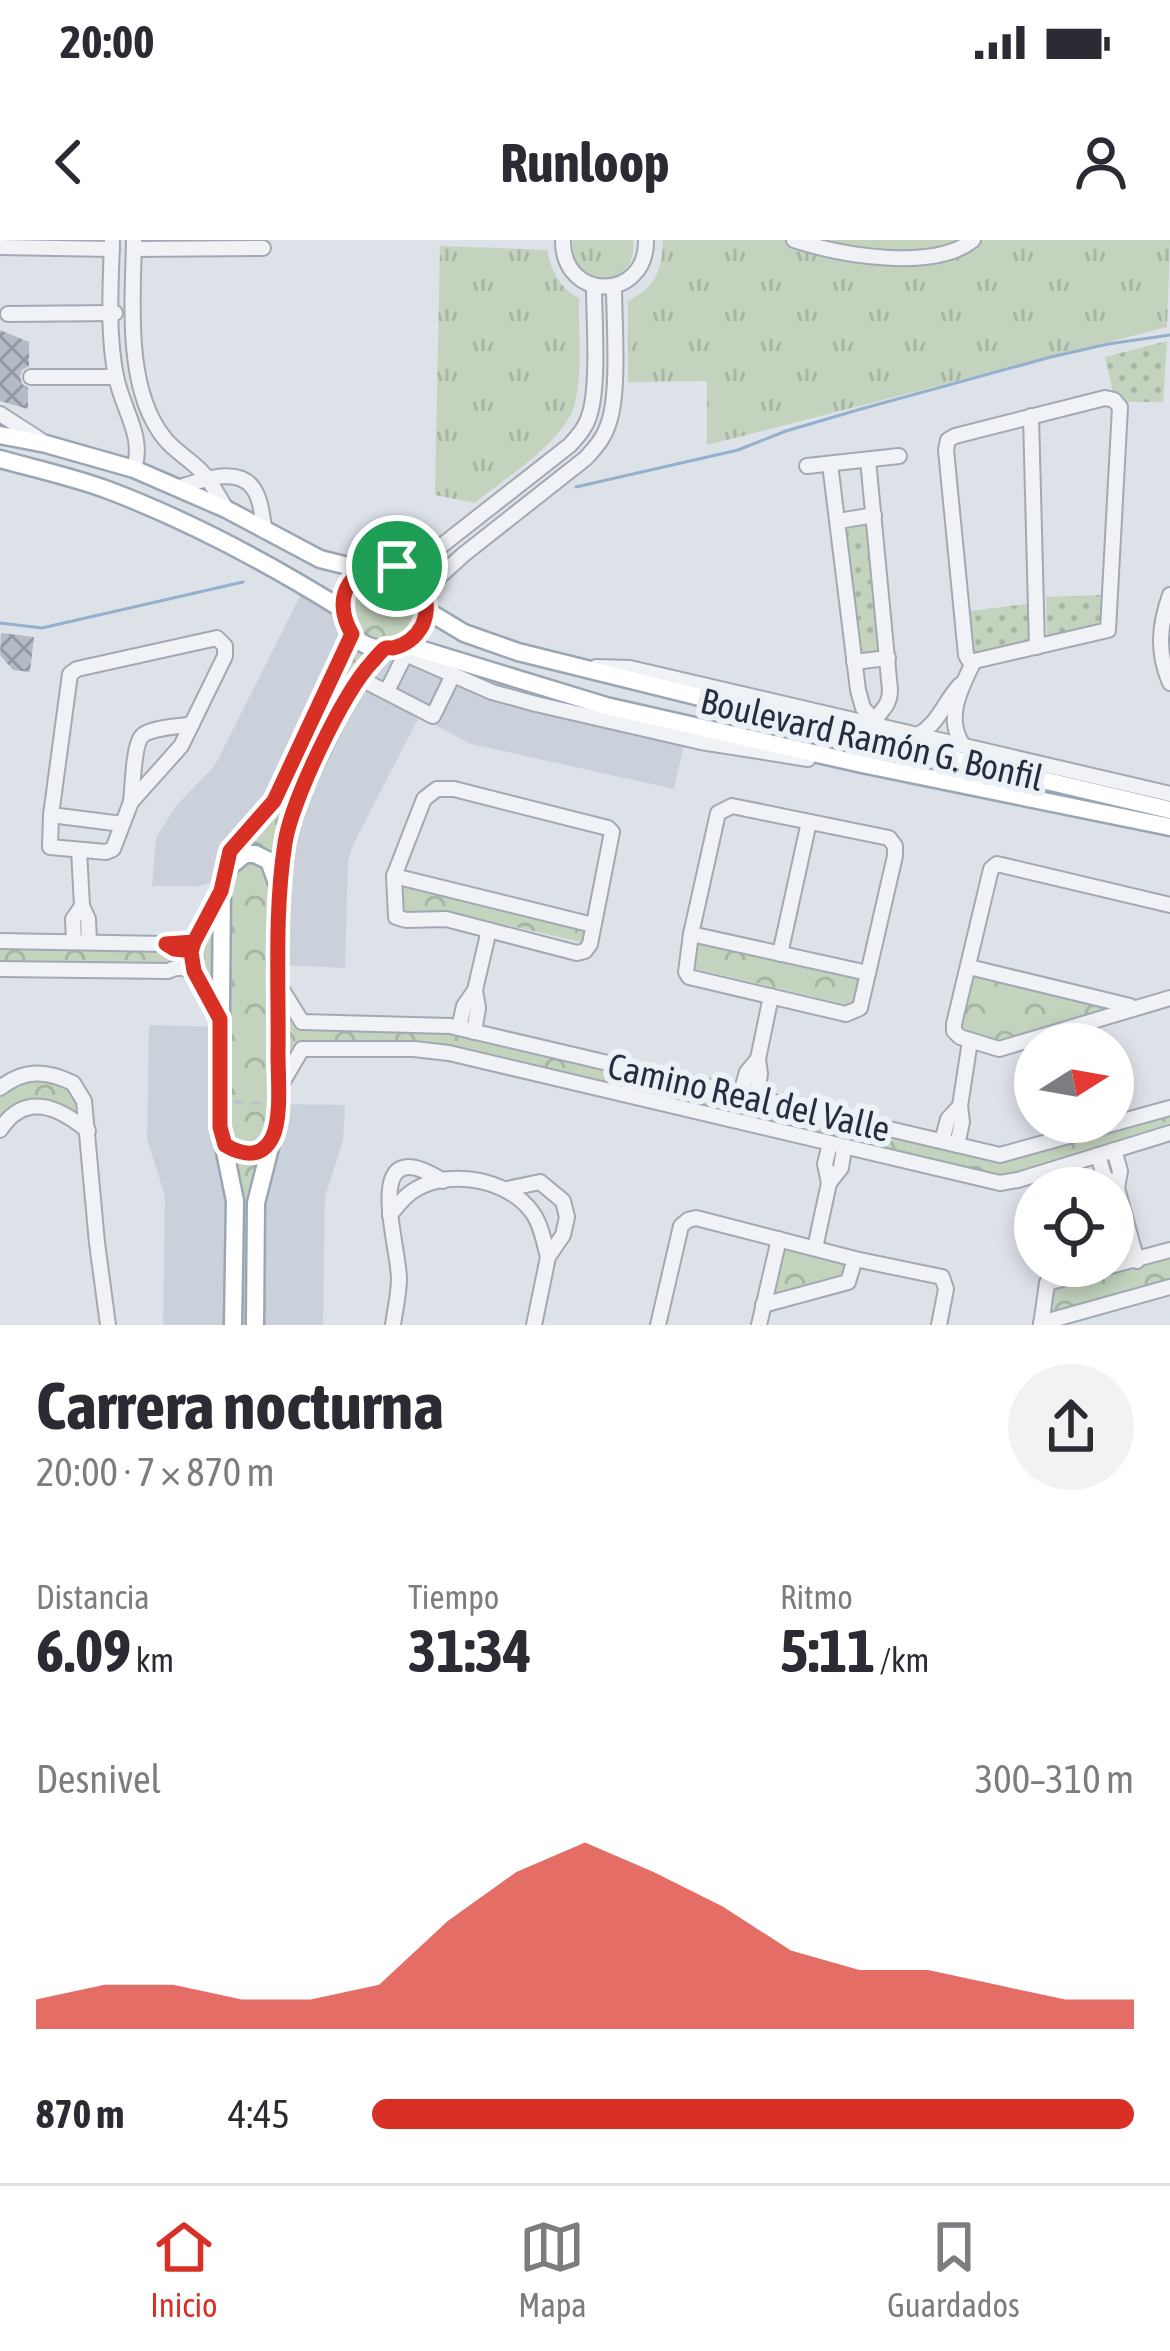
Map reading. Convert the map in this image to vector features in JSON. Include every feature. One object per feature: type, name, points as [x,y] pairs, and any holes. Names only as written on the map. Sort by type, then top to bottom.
[{"type":"main road","points":[[0,435],[134,470],[226,509],[320,559],[364,570]]},
{"type":"main road","points":[[0,459],[106,490],[183,522],[342,609]]},
{"type":"main road","points":[[255,1325],[256,1202],[278,1097],[279,896],[285,843],[291,814],[348,695],[359,678],[415,636],[423,624],[426,603],[419,583],[409,572],[383,564],[364,570],[349,583],[342,609],[352,634],[362,643],[396,649]]},
{"type":"main road","name":"Boulevard Ramón G. Bonfil","points":[[426,603],[464,633],[518,652],[1170,810]]},
{"type":"main road","points":[[233,1325],[235,1201],[220,1127],[224,871],[230,851],[274,801],[352,634]]},
{"type":"main road","name":"Boulevard Ramón G. Bonfil","points":[[396,649],[606,706],[1170,827]]},
{"type":"main road","points":[[224,871],[244,854],[256,854],[269,861],[279,896]]},
{"type":"main road","points":[[225,1145],[252,1154],[271,1140]]},
{"type":"street","points":[[562,240],[573,273],[594,286],[614,286],[636,273],[646,240]]},
{"type":"street","points":[[794,240],[904,260],[963,248],[973,240]]},
{"type":"street","points":[[925,240],[930,256]]},
{"type":"street","points":[[0,247],[112,244],[116,377],[138,441],[134,470]]},
{"type":"street","points":[[226,509],[208,479],[162,436],[150,410],[138,371],[132,309],[134,244],[263,248]]},
{"type":"street","points":[[397,566],[441,546],[581,433],[593,393],[594,286]]},
{"type":"street","points":[[426,603],[440,576],[599,443],[614,400],[614,286]]},
{"type":"street","points":[[8,314],[111,314],[132,309]]},
{"type":"street","points":[[31,377],[116,377]]},
{"type":"street","points":[[963,745],[953,719],[973,663],[1108,630],[1120,407],[1114,400],[1105,398],[948,440],[966,655],[973,663]]},
{"type":"street","points":[[129,416],[150,410]]},
{"type":"street","points":[[0,414],[46,445]]},
{"type":"street","points":[[1031,416],[1036,647]]},
{"type":"street","points":[[138,441],[162,436]]},
{"type":"street","points":[[807,466],[898,456]]},
{"type":"street","points":[[830,464],[860,700],[874,722],[886,710],[890,697],[868,460]]},
{"type":"street","points":[[177,488],[208,479],[241,478],[260,503],[265,531]]},
{"type":"street","points":[[839,521],[874,515]]},
{"type":"street","points":[[1170,595],[1162,617],[1161,660],[1170,683]]},
{"type":"street","points":[[131,802],[181,746],[192,724],[225,656],[225,646],[217,638],[70,674],[51,815],[50,847],[55,850],[113,849],[131,802],[141,736],[192,724]]},
{"type":"street","points":[[387,691],[396,649]]},
{"type":"street","name":"Boulevard Ramón G. Bonfil","points":[[396,649],[492,692],[701,742],[862,764]]},
{"type":"street","points":[[854,662],[888,658]]},
{"type":"street","name":"Boulevard Ramón G. Bonfil","points":[[575,667],[630,668],[1170,794]]},
{"type":"street","points":[[359,678],[433,716],[453,675]]},
{"type":"street","points":[[918,735],[934,724],[964,681]]},
{"type":"street","points":[[437,789],[454,789],[608,827],[613,838],[593,925],[590,944],[577,953],[446,919],[396,917],[394,876],[424,800],[437,789]]},
{"type":"street","points":[[733,806],[809,822],[889,838],[895,846],[860,1008],[846,1014],[689,977],[685,966],[718,813],[733,806]]},
{"type":"street","points":[[51,815],[122,824]]},
{"type":"street","points":[[781,954],[809,822]]},
{"type":"street","points":[[79,850],[82,906],[88,919],[81,942]]},
{"type":"street","points":[[1170,904],[997,864],[992,868],[954,1024],[955,1031],[970,1040],[999,1049],[1170,998]]},
{"type":"street","points":[[394,876],[593,925]]},
{"type":"street","points":[[220,1019],[194,971],[191,952],[221,891]]},
{"type":"street","points":[[467,1030],[478,1008],[475,991],[489,929]]},
{"type":"street","points":[[691,934],[868,973]]},
{"type":"street","points":[[0,941],[194,942]]},
{"type":"street","points":[[969,967],[1135,1007]]},
{"type":"street","points":[[0,968],[194,971]]},
{"type":"street","points":[[278,1097],[311,1049],[310,1022],[279,985]]},
{"type":"street","points":[[748,1095],[760,1074],[758,1059],[771,996]]},
{"type":"street","name":"Camino Real del Valle","points":[[310,1022],[433,1024],[467,1030],[1000,1155],[1170,1108]]},
{"type":"street","points":[[950,1143],[962,1122],[970,1040]]},
{"type":"street","name":"Camino Real del Valle","points":[[311,1049],[449,1053],[1000,1183],[1170,1133]]},
{"type":"street","points":[[596,1087],[602,1063]]},
{"type":"street","points":[[0,1088],[21,1075],[39,1072],[73,1083],[84,1101],[108,1325]]},
{"type":"street","points":[[0,1130],[18,1110],[37,1106],[56,1109],[88,1132]]},
{"type":"street","points":[[895,1157],[900,1132]]},
{"type":"street","points":[[815,1249],[829,1183],[825,1164],[837,1146]]},
{"type":"street","points":[[1114,1150],[1119,1167]]},
{"type":"street","points":[[1098,1155],[1101,1167]]},
{"type":"street","points":[[393,1325],[399,1282],[390,1215],[392,1178],[399,1170],[415,1166],[443,1180]]},
{"type":"street","points":[[390,1215],[410,1192],[443,1180],[463,1179],[507,1189],[536,1217],[548,1257]]},
{"type":"street","points":[[507,1189],[540,1182],[563,1202],[567,1217],[563,1235],[548,1257],[534,1325]]},
{"type":"street","points":[[658,1325],[681,1226],[696,1218],[942,1277],[946,1289],[939,1325]]},
{"type":"street","points":[[759,1325],[778,1239]]},
{"type":"street","points":[[1134,1250],[1137,1261]]},
{"type":"street","points":[[1170,1250],[1047,1283],[1041,1324],[1170,1287]]},
{"type":"street","points":[[764,1305],[848,1282],[855,1259]]},
{"type":"path","points":[[220,1102],[278,1097]]},
{"type":"shaded area","points":[[305,586],[342,609],[352,634],[274,801],[223,847],[211,883],[152,886],[156,838],[176,806],[215,765]]},
{"type":"shaded area","points":[[384,649],[492,692],[685,739],[674,789],[471,744],[419,717],[352,847],[345,968],[279,965],[285,843],[348,695]]},
{"type":"shaded area","points":[[149,1025],[221,1027],[233,1325],[163,1325],[165,1196],[147,1139]]},
{"type":"shaded area","points":[[277,1104],[345,1105],[343,1141],[325,1197],[323,1325],[255,1325],[256,1203]]},
{"type":"green space","points":[[573,240],[633,240],[632,257],[615,277],[591,277],[574,257]]},
{"type":"green space","points":[[663,240],[1170,240],[1167,327],[707,445],[707,381],[628,382],[628,301],[656,276]]},
{"type":"green space","points":[[440,246],[547,250],[557,278],[579,298],[579,371],[572,412],[542,450],[475,503],[435,495]]},
{"type":"green space","points":[[1167,341],[1163,402],[1126,402],[1113,392],[1105,357]]},
{"type":"green space","points":[[868,523],[882,656],[860,659],[845,525]]},
{"type":"green space","points":[[383,564],[409,572],[425,596],[426,610],[415,636],[366,668],[291,814],[279,985],[302,1022],[432,1024],[988,1153],[1028,1143],[1134,1143],[1134,1117],[1170,1108],[1170,1133],[1060,1167],[1014,1167],[1014,1179],[449,1053],[302,1049],[278,1089],[262,1172],[255,1325],[233,1325],[231,1174],[221,1019],[194,971],[0,969],[0,941],[194,942],[226,872],[274,801],[352,634],[344,611],[347,590],[360,573]]},
{"type":"green space","points":[[1103,595],[1103,628],[1047,642],[1046,597]]},
{"type":"green space","points":[[1033,603],[1033,641],[974,656],[970,611]]},
{"type":"green space","points":[[401,886],[585,928],[581,942],[450,912],[400,911]]},
{"type":"green space","points":[[697,942],[859,979],[853,1006],[692,968]]},
{"type":"green space","points":[[969,967],[1135,1007],[1083,1023],[1014,1023],[1014,1044],[999,1049],[954,1031]]},
{"type":"green space","points":[[21,1075],[73,1083],[88,1131],[37,1106],[0,1130],[0,1088]]},
{"type":"green space","points":[[779,1239],[855,1259],[848,1282],[763,1305]]},
{"type":"green space","points":[[1170,1250],[1170,1287],[1041,1323],[1046,1287],[1134,1287],[1134,1260]]},
{"type":"building","points":[[0,330],[29,342],[29,366],[20,376],[28,388],[28,409],[0,401]]},
{"type":"building","points":[[1,633],[34,637],[30,672],[13,670],[0,655]]},
{"type":"waterway","points":[[576,487],[738,450],[786,431],[1051,357],[1170,335]]},
{"type":"waterway","points":[[0,623],[42,628],[243,582]]},
{"type":"route","points":[[397,566],[370,567],[349,583],[342,609],[352,634],[274,801],[230,851],[221,891],[194,942],[184,950],[166,944],[194,942],[191,964],[220,1019],[220,1127],[225,1145],[242,1154],[260,1150],[275,1128],[279,896],[291,814],[348,695],[366,668],[384,649],[410,640],[423,624],[425,596],[409,572],[397,566]]}]
